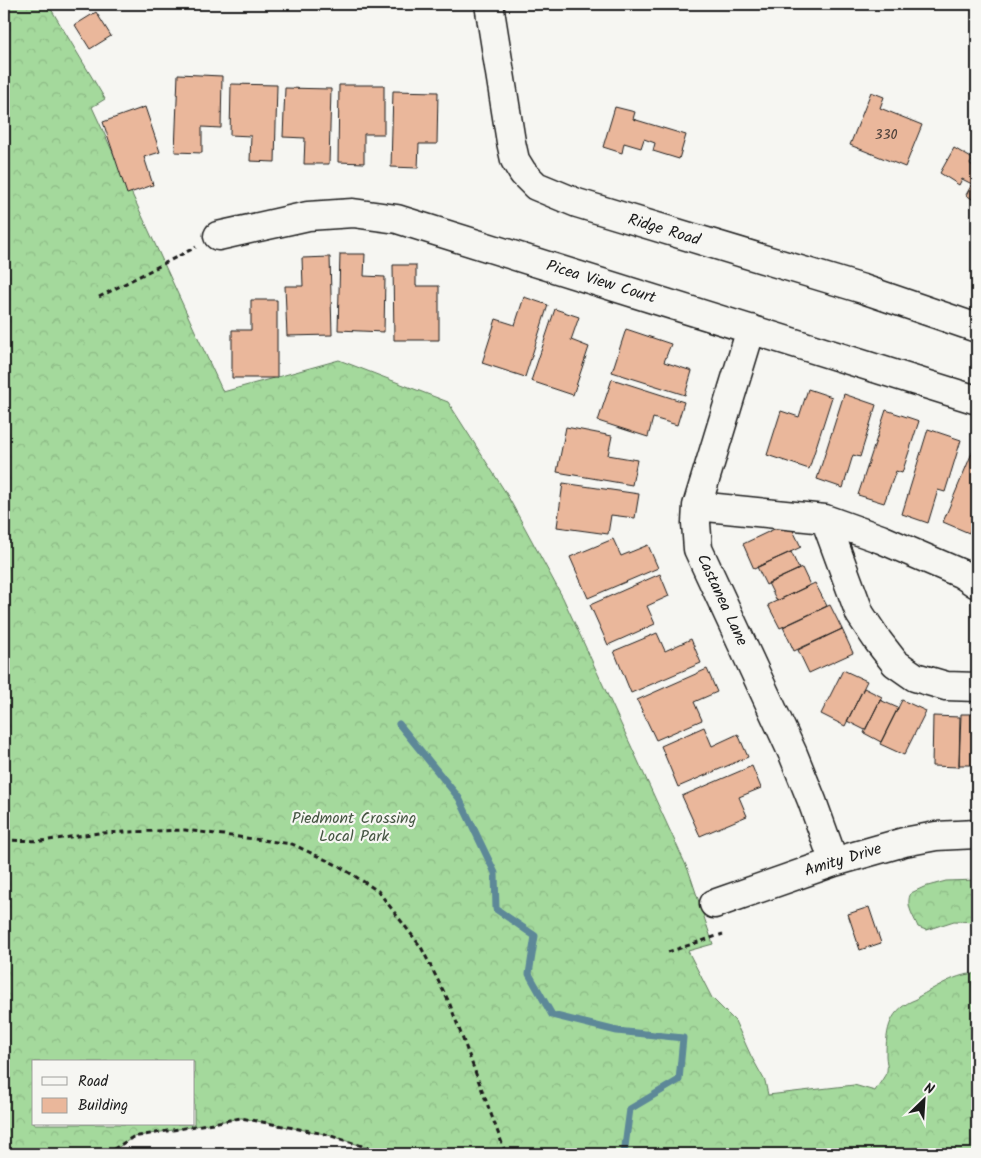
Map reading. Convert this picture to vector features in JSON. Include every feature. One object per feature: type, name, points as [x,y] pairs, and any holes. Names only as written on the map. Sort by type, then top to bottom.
[{"type":"street","name":"Ridge Road","points":[[489,4],[515,160],[523,173],[536,186],[577,203],[863,289],[977,328]]},
{"type":"street","name":"Picea View Court","points":[[218,236],[308,216],[353,213],[397,219],[977,400]]},
{"type":"street","name":"Castanea Lane","points":[[751,329],[697,506],[698,549],[793,754],[834,862]]},
{"type":"street","points":[[697,506],[825,519],[881,539],[962,574],[977,584]]},
{"type":"street","points":[[825,519],[860,614],[895,663],[915,677],[946,686],[977,687]]},
{"type":"street","name":"Amity Drive","points":[[714,904],[834,862],[904,842],[936,836],[977,834]]},
{"type":"path","points":[[99,297],[218,236]]},
{"type":"path","points":[[4,840],[41,841],[99,833],[186,830],[292,844],[339,866],[378,891],[421,947],[449,1002],[506,1154]]},
{"type":"path","points":[[668,952],[723,934]]},
{"type":"path","points":[[106,1154],[133,1137],[241,1118],[325,1134],[387,1154]]},
{"type":"green space","name":"Piedmont Crossing Local Park","points":[[4,4],[48,4],[105,99],[92,107],[223,392],[339,360],[448,402],[506,493],[563,598],[689,872],[713,944],[688,951],[712,998],[735,1021],[765,1081],[768,1095],[854,1085],[875,1091],[887,1071],[888,1029],[900,1008],[947,981],[962,975],[977,974],[977,1154],[387,1154],[325,1134],[241,1118],[133,1137],[109,1154],[4,1154]]},
{"type":"green space","points":[[977,880],[977,922],[954,921],[926,930],[918,927],[909,906],[911,893],[946,881]]},
{"type":"building","points":[[96,12],[111,36],[90,49],[75,25]]},
{"type":"building","points":[[178,74],[222,76],[221,128],[202,127],[202,153],[175,152]]},
{"type":"building","points":[[231,84],[277,85],[275,162],[250,161],[251,136],[230,135]]},
{"type":"building","points":[[339,85],[384,85],[384,134],[364,134],[364,163],[338,162]]},
{"type":"building","points":[[285,88],[331,89],[329,164],[304,164],[305,138],[283,137]]},
{"type":"building","points":[[393,91],[438,92],[437,144],[419,144],[418,168],[391,167]]},
{"type":"building","points":[[871,92],[884,97],[880,108],[922,125],[905,167],[850,145]]},
{"type":"building","points":[[145,107],[160,152],[144,157],[153,185],[127,194],[103,122]]},
{"type":"building","points":[[615,107],[635,112],[633,119],[686,135],[679,159],[653,151],[655,143],[644,139],[641,148],[624,143],[622,153],[603,147]]},
{"type":"building","points":[[954,148],[973,159],[970,164],[977,168],[977,202],[966,195],[972,184],[962,179],[959,185],[940,173]]},
{"type":"building","points":[[340,254],[365,254],[364,276],[385,277],[384,332],[338,330]]},
{"type":"building","points":[[330,257],[332,335],[287,336],[285,286],[303,286],[302,258]]},
{"type":"building","points":[[393,265],[416,265],[416,286],[439,286],[439,340],[394,340]]},
{"type":"building","points":[[524,297],[548,305],[525,377],[482,363],[496,319],[515,325]]},
{"type":"building","points":[[251,300],[277,300],[277,378],[232,378],[232,330],[251,330]]},
{"type":"building","points":[[555,309],[579,317],[571,340],[589,347],[573,395],[531,381]]},
{"type":"building","points":[[626,329],[671,344],[664,362],[692,371],[685,395],[612,372]]},
{"type":"building","points":[[612,379],[684,402],[677,425],[653,418],[648,437],[598,421]]},
{"type":"building","points":[[808,389],[832,397],[809,469],[767,455],[781,411],[799,417]]},
{"type":"building","points":[[844,394],[876,405],[860,457],[853,455],[843,488],[817,479]]},
{"type":"building","points":[[886,410],[919,421],[902,473],[896,471],[884,503],[858,495]]},
{"type":"building","points":[[566,427],[612,436],[608,455],[637,460],[632,485],[557,472]]},
{"type":"building","points":[[928,429],[961,440],[945,492],[938,490],[928,523],[902,514]]},
{"type":"building","points":[[977,441],[977,513],[969,533],[943,522]]},
{"type":"building","points":[[563,483],[639,494],[635,518],[611,515],[608,534],[557,527]]},
{"type":"building","points":[[789,522],[801,547],[754,569],[743,544]]},
{"type":"building","points":[[613,539],[621,556],[648,545],[658,568],[588,598],[570,557]]},
{"type":"building","points":[[791,552],[799,569],[766,585],[757,567]]},
{"type":"building","points":[[802,568],[810,585],[777,601],[768,583]]},
{"type":"building","points":[[660,574],[669,596],[647,606],[655,624],[608,645],[590,605]]},
{"type":"building","points":[[815,583],[827,606],[780,628],[768,605]]},
{"type":"building","points":[[830,605],[842,629],[794,651],[783,627]]},
{"type":"building","points":[[842,629],[853,653],[809,673],[798,650]]},
{"type":"building","points":[[657,633],[665,651],[691,639],[701,663],[631,693],[614,651]]},
{"type":"building","points":[[707,669],[717,692],[694,702],[702,720],[656,740],[637,700]]},
{"type":"building","points":[[843,670],[867,681],[845,726],[821,714]]},
{"type":"building","points":[[864,688],[882,697],[865,730],[847,721]]},
{"type":"building","points":[[880,700],[898,708],[881,742],[864,733]]},
{"type":"building","points":[[902,700],[926,711],[904,755],[880,744]]},
{"type":"building","points":[[961,714],[977,714],[977,765],[959,765]]},
{"type":"building","points":[[933,716],[960,717],[959,767],[932,766]]},
{"type":"building","points":[[704,727],[712,746],[738,734],[748,757],[678,787],[661,746]]},
{"type":"building","points":[[752,766],[761,788],[739,797],[747,816],[700,836],[682,796]]},
{"type":"building","points":[[869,907],[881,943],[860,950],[848,914]]},
{"type":"waterway","points":[[399,724],[459,798],[495,873],[496,909],[535,936],[529,974],[552,1015],[617,1031],[683,1038],[679,1080],[630,1109],[624,1154]]}]
